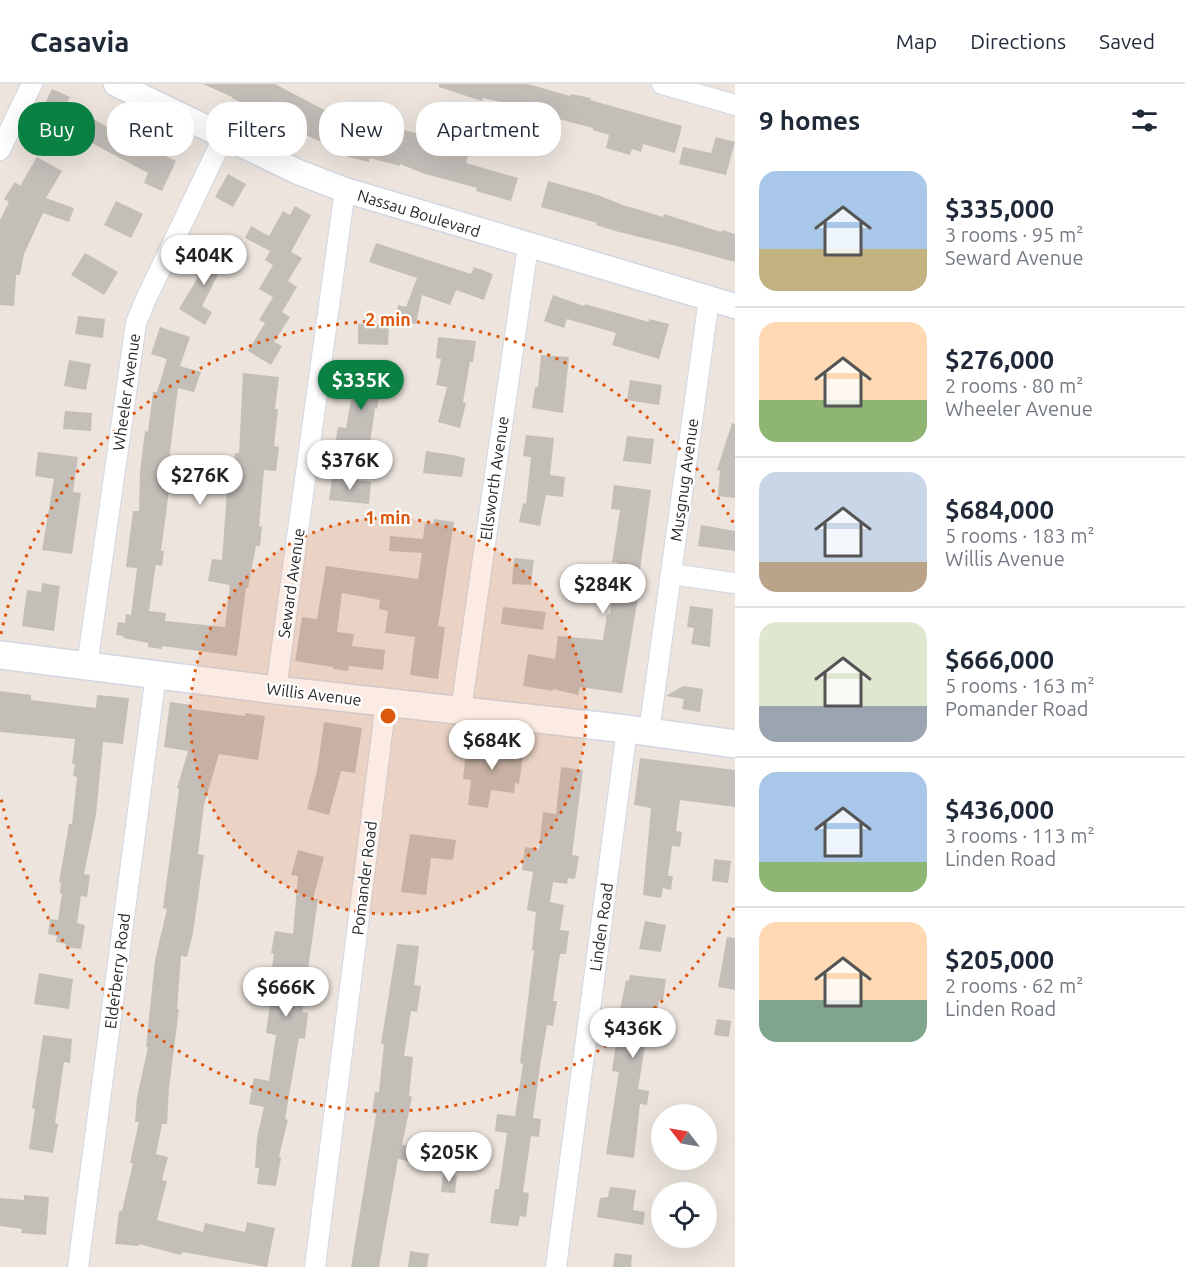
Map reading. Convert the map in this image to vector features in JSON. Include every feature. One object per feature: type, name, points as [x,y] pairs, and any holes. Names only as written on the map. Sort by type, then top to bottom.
[{"type":"main road","name":"Willis Avenue","points":[[0,655],[735,744]]},
{"type":"street","points":[[0,150],[32,84]]},
{"type":"street","name":"Nassau Boulevard","points":[[116,84],[206,127]]},
{"type":"street","points":[[662,84],[735,105]]},
{"type":"street","name":"Wheeler Avenue","points":[[87,666],[136,323],[214,156]]},
{"type":"street","name":"Nassau Boulevard","points":[[265,156],[298,172],[345,190],[735,306]]},
{"type":"street","name":"Seward Avenue","points":[[276,690],[345,190]]},
{"type":"street","name":"Ellsworth Avenue","points":[[461,710],[528,246]]},
{"type":"street","name":"Musgnug Avenue","points":[[638,731],[671,574],[709,299]]},
{"type":"street","points":[[671,574],[735,583]]},
{"type":"street","name":"Elderberry Road","points":[[78,1267],[156,674]]},
{"type":"street","name":"Pomander Road","points":[[315,1267],[387,702]]},
{"type":"street","name":"Linden Road","points":[[556,1267],[638,731]]},
{"type":"building","points":[[203,84],[275,84],[319,107],[319,141],[307,136],[307,102],[240,102]]},
{"type":"building","points":[[439,84],[528,84],[570,96],[571,94],[591,98],[590,100],[682,126],[675,153],[643,144],[641,152],[632,149],[630,155],[606,148],[609,135],[561,120],[561,102],[501,102],[483,98],[482,101],[439,87]]},
{"type":"building","points":[[52,89],[70,97],[68,102],[46,102]]},
{"type":"building","points":[[95,120],[107,127],[107,151],[95,145]]},
{"type":"building","points":[[404,130],[416,133],[416,156],[468,156],[466,163],[518,178],[511,201],[400,164],[400,166],[370,158],[369,162],[348,157],[404,156]]},
{"type":"building","points":[[716,137],[735,142],[726,175],[679,164],[683,147],[711,153]]},
{"type":"building","points":[[116,156],[166,156],[176,161],[162,191],[144,183],[148,173]]},
{"type":"building","points":[[37,157],[62,171],[46,198],[74,208],[69,222],[43,213],[24,254],[20,275],[16,275],[14,306],[0,305],[0,220],[9,202],[4,199],[15,182],[20,186]]},
{"type":"building","points":[[228,174],[246,184],[233,207],[215,197]]},
{"type":"building","points":[[548,181],[663,217],[664,214],[721,232],[722,230],[735,234],[735,262],[615,231],[596,225],[597,223],[541,207]]},
{"type":"building","points":[[116,201],[143,214],[131,238],[104,225]]},
{"type":"building","points":[[295,206],[311,215],[291,252],[302,258],[288,281],[297,287],[282,312],[290,317],[274,342],[282,346],[271,365],[248,351],[265,323],[259,320],[273,297],[259,289],[273,265],[265,260],[270,251],[245,238],[251,226],[269,236],[283,211],[290,215]]},
{"type":"building","points":[[376,243],[471,274],[474,267],[493,274],[484,300],[456,290],[450,305],[422,295],[416,324],[395,320],[398,305],[406,307],[417,278],[369,262]]},
{"type":"building","points":[[212,246],[228,255],[202,306],[212,312],[205,325],[179,309],[198,277],[196,276]]},
{"type":"building","points":[[85,253],[118,272],[104,295],[71,275]]},
{"type":"building","points":[[553,295],[584,306],[585,304],[649,322],[649,319],[669,324],[659,359],[612,345],[616,333],[567,319],[564,328],[544,321]]},
{"type":"building","points":[[78,316],[105,319],[103,338],[75,334]]},
{"type":"building","points":[[358,324],[389,325],[388,345],[358,344]]},
{"type":"building","points":[[160,327],[190,337],[180,366],[201,372],[194,392],[178,388],[161,551],[164,551],[162,566],[156,565],[149,611],[166,613],[165,621],[225,627],[230,585],[208,581],[212,559],[222,560],[227,491],[230,491],[235,453],[239,453],[243,373],[279,377],[275,409],[278,409],[274,446],[279,447],[276,471],[264,470],[259,526],[262,527],[260,546],[256,546],[248,588],[246,588],[237,656],[162,646],[162,649],[148,647],[148,643],[116,635],[118,622],[125,623],[126,614],[131,615],[137,568],[126,567],[133,511],[139,511],[140,471],[153,392],[157,392],[167,359],[151,354]]},
{"type":"building","points":[[438,337],[476,341],[473,362],[470,362],[463,402],[466,403],[460,428],[438,422],[447,387],[436,385],[441,359],[436,358]]},
{"type":"building","points":[[541,355],[569,357],[563,413],[532,408],[535,387],[538,387]]},
{"type":"building","points":[[69,360],[91,364],[86,390],[64,386]]},
{"type":"building","points":[[357,366],[377,370],[374,385],[381,386],[370,443],[367,442],[366,449],[335,445],[338,427],[346,428]]},
{"type":"building","points":[[630,380],[662,385],[659,405],[627,400]]},
{"type":"building","points":[[65,411],[92,413],[91,431],[63,429]]},
{"type":"building","points":[[732,423],[735,424],[735,498],[718,496],[720,471],[717,470]]},
{"type":"building","points":[[526,435],[554,438],[550,475],[565,477],[563,497],[546,495],[540,526],[519,522],[523,503],[526,504],[531,457],[523,456]]},
{"type":"building","points":[[627,436],[654,439],[651,464],[623,461]]},
{"type":"building","points":[[426,451],[465,458],[462,477],[423,473]]},
{"type":"building","points":[[38,452],[78,457],[73,492],[81,493],[72,554],[42,550],[54,479],[35,476]]},
{"type":"building","points":[[332,477],[371,482],[369,504],[329,500]]},
{"type":"building","points":[[614,485],[651,490],[638,585],[640,585],[622,693],[580,687],[578,695],[553,689],[553,691],[523,686],[528,654],[555,659],[558,636],[603,640],[607,614],[610,614],[618,563],[612,562],[620,510],[611,509]]},
{"type":"building","points":[[434,519],[454,522],[438,626],[445,627],[438,679],[410,675],[415,637],[385,633],[388,611],[379,609],[380,600],[342,593],[337,632],[354,634],[352,646],[385,650],[383,670],[349,666],[348,671],[295,661],[302,617],[317,619],[326,566],[418,579],[422,553],[389,551],[390,536],[423,539],[425,523],[433,524]]},
{"type":"building","points":[[701,525],[735,531],[735,551],[698,546]]},
{"type":"building","points":[[514,558],[534,560],[531,585],[512,584]]},
{"type":"building","points":[[42,583],[60,586],[54,631],[22,626],[27,590],[41,592]]},
{"type":"building","points":[[690,606],[713,609],[710,647],[691,644],[694,628],[687,627]]},
{"type":"building","points":[[503,607],[546,612],[543,630],[501,624]]},
{"type":"building","points":[[683,686],[703,689],[700,712],[682,709],[684,699],[666,696]]},
{"type":"building","points":[[0,691],[31,695],[31,700],[96,708],[97,695],[129,698],[123,744],[103,742],[96,815],[84,874],[90,875],[87,897],[81,896],[77,923],[85,925],[81,949],[65,947],[66,944],[56,942],[57,936],[48,934],[50,919],[58,920],[62,894],[60,893],[61,882],[59,882],[69,824],[72,824],[77,777],[73,776],[75,764],[72,764],[75,739],[0,732]]},
{"type":"building","points":[[170,702],[192,705],[192,709],[245,716],[245,713],[265,716],[258,760],[219,754],[204,805],[198,854],[204,855],[193,933],[187,957],[181,956],[177,1009],[179,1009],[167,1124],[162,1124],[156,1154],[168,1157],[162,1180],[167,1181],[157,1220],[203,1232],[205,1223],[245,1232],[247,1222],[275,1228],[267,1267],[182,1252],[181,1255],[139,1244],[139,1246],[115,1244],[119,1211],[122,1211],[133,1163],[130,1163],[139,1122],[135,1122],[137,1097],[148,1047],[146,1047],[155,960],[167,909],[163,908],[179,789],[177,788],[188,751],[164,747]]},
{"type":"building","points":[[324,722],[362,728],[355,773],[341,771],[329,815],[307,809],[317,771]]},
{"type":"building","points":[[476,742],[524,749],[519,784],[515,783],[514,793],[491,790],[488,808],[468,805],[471,780],[463,779],[466,752],[475,753]]},
{"type":"building","points":[[640,758],[735,770],[735,807],[680,800],[676,831],[682,832],[680,847],[672,846],[668,876],[673,876],[671,890],[663,888],[661,898],[643,895],[651,808],[634,805]]},
{"type":"building","points":[[561,767],[583,770],[572,855],[579,856],[575,879],[568,878],[567,884],[553,882],[550,902],[564,905],[560,930],[569,931],[566,954],[560,954],[553,1001],[557,1001],[553,1026],[547,1025],[540,1066],[533,1118],[541,1119],[539,1137],[531,1136],[523,1192],[529,1193],[526,1217],[520,1216],[518,1226],[490,1223],[495,1189],[499,1189],[507,1133],[495,1131],[497,1114],[515,1116],[523,1064],[520,1063],[534,951],[532,950],[536,912],[527,910],[533,872],[522,870],[525,847],[539,849],[543,812],[556,814]]},
{"type":"building","points":[[410,834],[456,840],[453,860],[431,858],[426,895],[401,892]]},
{"type":"building","points":[[298,850],[324,857],[313,899],[318,899],[302,1012],[308,1013],[305,1039],[299,1038],[276,1186],[257,1184],[259,1168],[255,1168],[257,1138],[264,1107],[249,1104],[254,1078],[269,1081],[276,1035],[266,1033],[272,989],[269,988],[274,954],[271,953],[275,931],[293,934],[298,876],[291,875]]},
{"type":"building","points":[[714,859],[731,861],[728,883],[712,881]]},
{"type":"building","points":[[645,921],[666,925],[661,952],[639,949]]},
{"type":"building","points":[[727,937],[735,938],[735,990],[718,987]]},
{"type":"building","points":[[397,944],[419,946],[414,985],[421,986],[417,1012],[411,1011],[404,1056],[413,1057],[409,1096],[412,1097],[402,1145],[410,1146],[408,1161],[398,1159],[379,1267],[351,1267],[376,1114],[372,1113],[375,1092],[379,1092],[384,1044],[381,1044]]},
{"type":"building","points":[[39,973],[73,979],[69,1009],[34,1004]]},
{"type":"building","points":[[630,975],[666,979],[663,1000],[659,1000],[654,1041],[646,1040],[638,1089],[649,1091],[647,1105],[640,1104],[634,1158],[606,1154],[619,1072],[612,1071],[617,1036],[615,1036],[626,980],[629,981]]},
{"type":"building","points":[[717,1019],[731,1021],[729,1037],[714,1035]]},
{"type":"building","points":[[43,1035],[72,1039],[70,1063],[64,1062],[53,1153],[29,1149],[35,1109],[32,1108]]},
{"type":"building","points":[[443,1173],[457,1175],[455,1193],[441,1192]]},
{"type":"building","points":[[610,1187],[636,1190],[633,1210],[645,1212],[643,1225],[597,1217],[600,1198],[608,1197]]},
{"type":"building","points":[[24,1195],[49,1197],[46,1235],[21,1233],[22,1229],[0,1226],[0,1198],[24,1200]]},
{"type":"building","points":[[410,1251],[429,1254],[427,1267],[408,1267]]},
{"type":"building","points":[[615,1253],[632,1255],[631,1267],[613,1267]]}]
